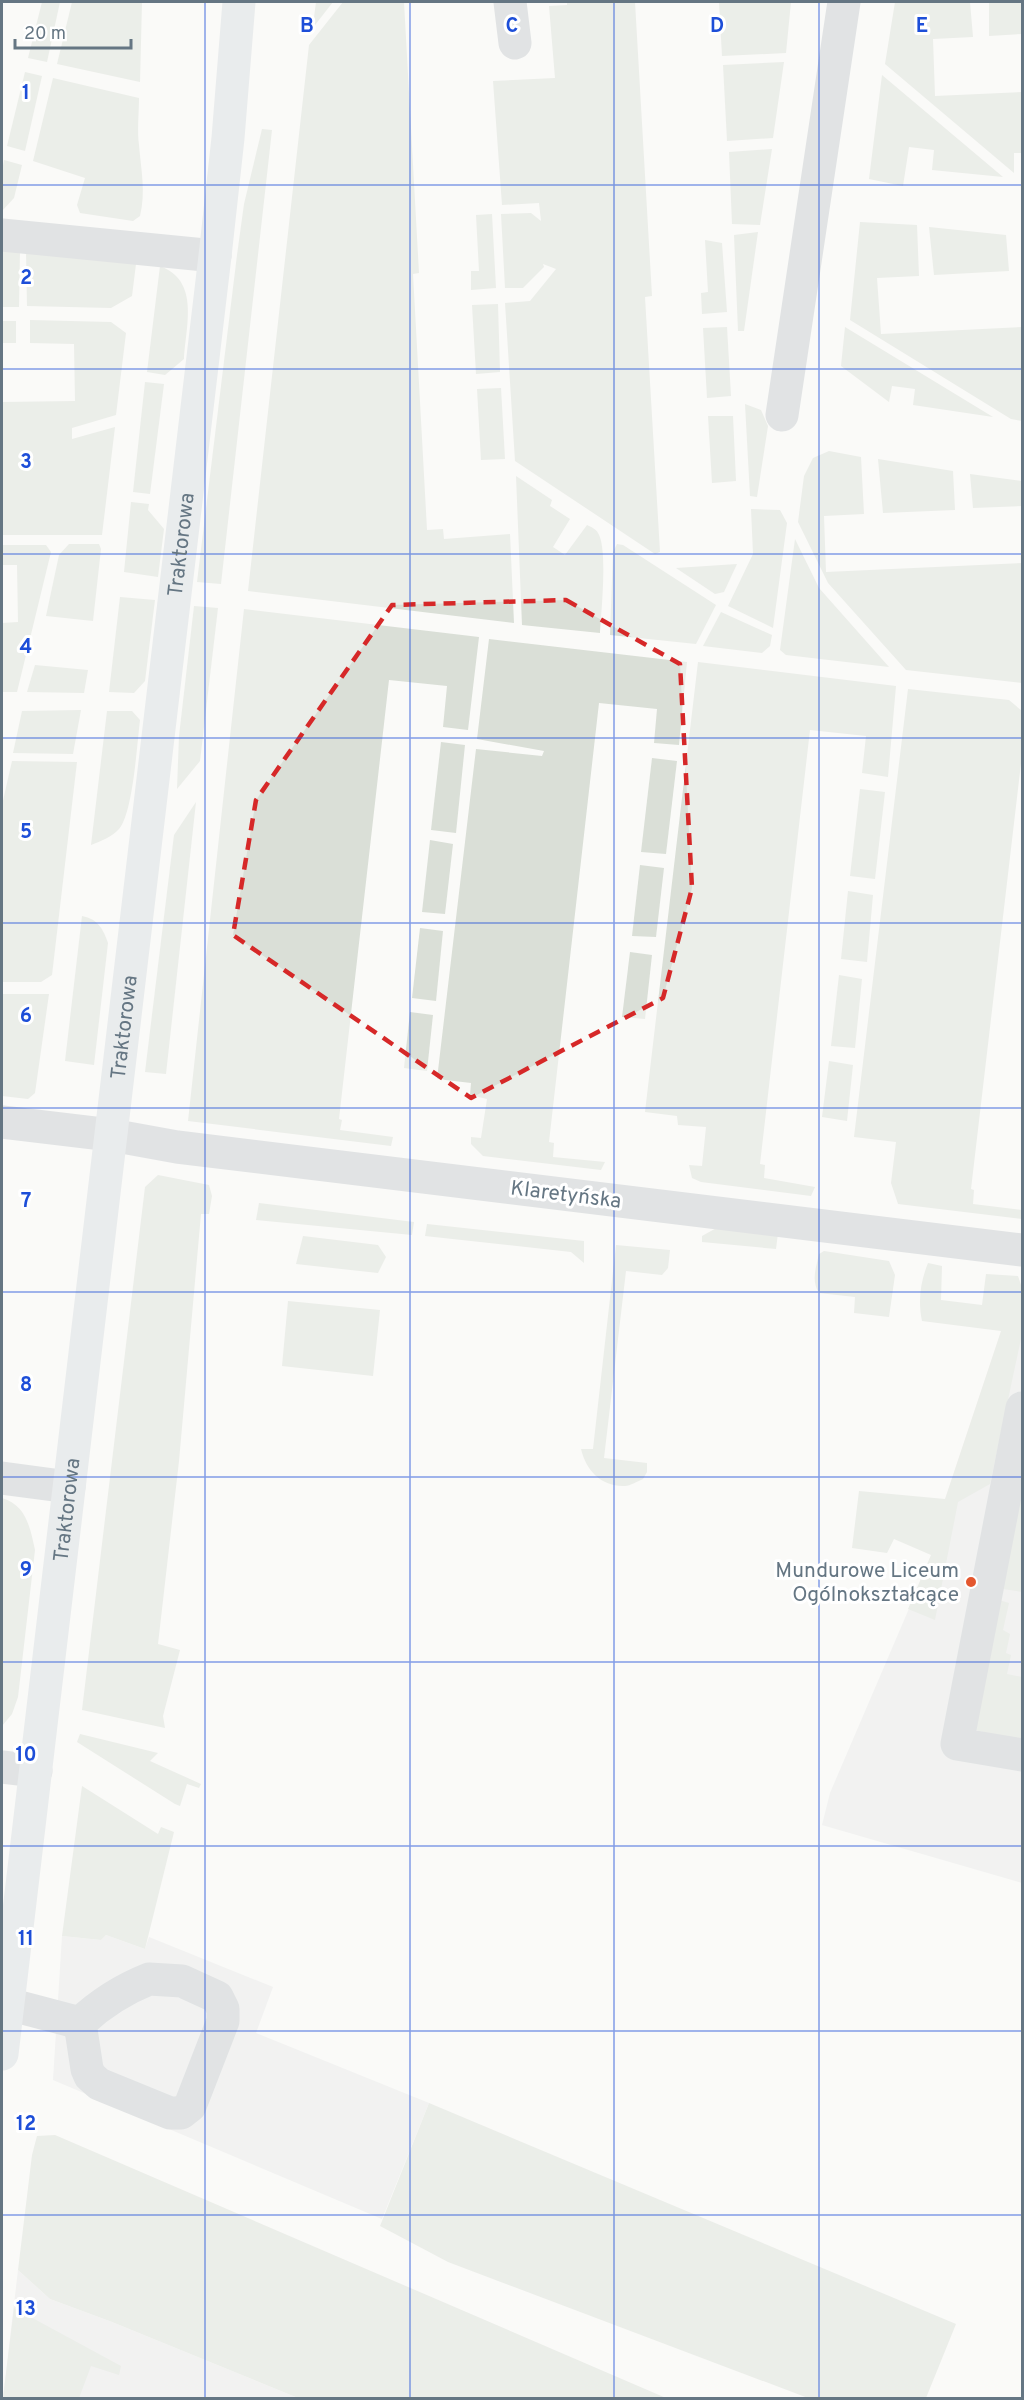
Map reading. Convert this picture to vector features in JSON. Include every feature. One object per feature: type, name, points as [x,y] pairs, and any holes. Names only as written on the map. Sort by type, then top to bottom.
[{"type":"main road","name":"Traktorowa","points":[[2,2054],[215,256],[228,138],[238,2]]},
{"type":"street","points":[[510,2],[515,43]]},
{"type":"street","points":[[782,415],[844,2]]},
{"type":"street","points":[[2,235],[215,256]]},
{"type":"street","name":"Klaretyńska","points":[[2,1122],[188,1148],[1023,1250]]},
{"type":"street","points":[[1023,1408],[957,1744],[1023,1755]]},
{"type":"street","points":[[2,1478],[69,1487]]},
{"type":"street","points":[[2,1767],[36,1771]]},
{"type":"street","points":[[149,1979],[182,1981],[217,1997],[223,2009],[223,2021],[190,2106],[181,2113],[170,2113],[99,2084],[90,2076],[81,2023],[91,2012],[136,1984],[149,1979]]},
{"type":"street","points":[[8,2004],[81,2023]]},
{"type":"highlighted area","points":[[566,600],[680,664],[692,888],[663,998],[471,1098],[233,935],[256,800],[392,605]]},
{"type":"shaded area","points":[[42,2],[60,2],[47,62],[28,58]]},
{"type":"shaded area","points":[[72,2],[142,2],[140,82],[57,64]]},
{"type":"shaded area","points":[[316,2],[333,2],[313,25]]},
{"type":"shaded area","points":[[343,2],[404,2],[419,273],[413,274],[427,530],[443,529],[444,539],[510,534],[514,623],[248,591],[309,45]]},
{"type":"shaded area","points":[[567,2],[635,2],[652,296],[645,297],[660,552],[655,554],[515,461],[505,303],[530,301],[556,269],[543,264],[544,267],[523,288],[505,288],[501,214],[531,213],[541,221],[539,203],[502,205],[493,81],[555,78],[549,6],[567,5]]},
{"type":"shaded area","points":[[719,2],[791,2],[786,53],[722,56]]},
{"type":"shaded area","points":[[895,2],[970,2],[973,37],[933,39],[935,96],[1022,92],[1022,153],[1014,153],[1014,173],[885,64]]},
{"type":"shaded area","points":[[989,2],[1022,2],[1022,34],[989,36]]},
{"type":"shaded area","points":[[784,62],[773,138],[727,141],[723,65]]},
{"type":"shaded area","points":[[25,72],[42,76],[25,151],[7,146]]},
{"type":"shaded area","points":[[882,75],[1003,177],[932,170],[934,150],[909,147],[903,186],[869,179]]},
{"type":"shaded area","points":[[53,78],[139,98],[138,133],[143,198],[140,216],[133,221],[80,213],[77,205],[85,178],[33,161]]},
{"type":"shaded area","points":[[262,129],[272,130],[221,584],[197,582],[244,204]]},
{"type":"shaded area","points":[[772,149],[760,225],[732,224],[729,152]]},
{"type":"shaded area","points":[[4,160],[22,165],[14,198],[2,211],[2,171]]},
{"type":"shaded area","points":[[492,214],[496,288],[471,290],[471,271],[479,271],[476,215]]},
{"type":"shaded area","points":[[860,222],[917,225],[919,276],[877,278],[881,334],[1022,327],[1022,421],[1011,419],[850,320]]},
{"type":"shaded area","points":[[929,227],[1006,235],[1009,271],[934,275]]},
{"type":"shaded area","points":[[758,232],[744,331],[738,331],[734,235]]},
{"type":"shaded area","points":[[705,240],[722,243],[727,312],[702,314],[701,293],[708,292]]},
{"type":"shaded area","points":[[2,247],[20,250],[19,307],[2,307]]},
{"type":"shaded area","points":[[26,251],[136,264],[132,296],[111,308],[27,306]]},
{"type":"shaded area","points":[[160,266],[173,273],[181,282],[188,305],[184,359],[165,375],[147,372]]},
{"type":"shaded area","points":[[498,304],[500,372],[476,374],[472,305]]},
{"type":"shaded area","points":[[30,320],[111,322],[126,333],[116,415],[72,428],[72,439],[115,427],[102,535],[2,535],[2,402],[75,401],[74,344],[30,343]]},
{"type":"shaded area","points":[[2,321],[16,321],[16,343],[2,343]]},
{"type":"shaded area","points":[[727,327],[731,396],[707,398],[703,328]]},
{"type":"shaded area","points":[[845,327],[993,417],[913,405],[915,389],[892,386],[889,402],[841,366]]},
{"type":"shaded area","points":[[145,382],[164,384],[150,494],[133,492]]},
{"type":"shaded area","points":[[501,388],[505,459],[481,460],[477,389]]},
{"type":"shaded area","points":[[745,404],[761,410],[768,426],[757,497],[750,496]]},
{"type":"shaded area","points":[[708,416],[733,416],[736,481],[712,483]]},
{"type":"shaded area","points":[[829,451],[861,457],[864,514],[824,516],[826,572],[1022,563],[1022,683],[906,670],[828,583],[798,522],[804,476],[813,458]]},
{"type":"shaded area","points":[[878,459],[953,471],[955,510],[883,513]]},
{"type":"shaded area","points":[[970,474],[1022,481],[1022,506],[973,508]]},
{"type":"shaded area","points":[[516,476],[552,500],[550,506],[570,519],[553,547],[565,555],[587,525],[598,533],[603,552],[600,633],[522,625]]},
{"type":"shaded area","points":[[131,502],[149,504],[148,510],[164,529],[158,577],[124,572]]},
{"type":"shaded area","points":[[751,509],[780,510],[787,523],[773,628],[728,606],[753,554]]},
{"type":"shaded area","points":[[795,539],[819,588],[889,667],[786,655],[780,650]]},
{"type":"shaded area","points":[[69,544],[99,544],[101,549],[93,621],[46,616],[59,555]]},
{"type":"shaded area","points":[[617,544],[623,545],[716,605],[696,644],[610,635],[613,552]]},
{"type":"shaded area","points":[[2,545],[46,545],[51,552],[17,692],[2,692],[2,623],[18,622],[17,565],[2,565]]},
{"type":"shaded area","points":[[737,564],[724,592],[715,594],[676,568]]},
{"type":"shaded area","points":[[120,597],[155,600],[145,681],[134,693],[109,692]]},
{"type":"shaded area","points":[[194,606],[218,608],[200,761],[177,789],[179,736]]},
{"type":"shaded area","points":[[244,609],[479,637],[468,730],[443,727],[447,686],[389,680],[339,1119],[342,1120],[340,1130],[393,1137],[391,1146],[188,1121]]},
{"type":"shaded area","points":[[721,612],[772,635],[770,646],[762,653],[703,646]]},
{"type":"shaded area","points":[[489,639],[687,662],[679,745],[654,743],[657,709],[599,703],[549,1142],[554,1143],[553,1157],[605,1162],[601,1170],[483,1156],[471,1144],[471,1137],[481,1138],[487,1099],[470,1095],[471,1083],[437,1079],[476,749],[542,756],[544,751],[477,739]]},
{"type":"shaded area","points":[[698,662],[896,686],[888,777],[862,773],[866,736],[810,730],[760,1164],[765,1165],[764,1178],[815,1187],[811,1196],[701,1182],[692,1178],[689,1165],[702,1166],[706,1127],[678,1125],[677,1116],[645,1112]]},
{"type":"shaded area","points":[[35,665],[88,670],[84,693],[27,692]]},
{"type":"shaded area","points":[[908,689],[1009,700],[1022,711],[1022,755],[971,1189],[974,1190],[973,1204],[1022,1210],[1022,1219],[898,1204],[891,1183],[896,1142],[854,1137]]},
{"type":"shaded area","points":[[81,710],[73,754],[13,753],[22,711]]},
{"type":"shaded area","points":[[107,711],[132,711],[140,720],[136,761],[124,821],[113,834],[91,845]]},
{"type":"shaded area","points":[[441,742],[465,745],[456,833],[431,830]]},
{"type":"shaded area","points":[[652,758],[677,761],[666,854],[641,852]]},
{"type":"shaded area","points":[[12,761],[77,762],[52,975],[41,982],[2,982],[2,805]]},
{"type":"shaded area","points":[[860,789],[885,792],[875,879],[850,876]]},
{"type":"shaded area","points":[[196,802],[166,1074],[145,1072],[174,835]]},
{"type":"shaded area","points":[[430,840],[453,844],[445,914],[422,912]]},
{"type":"shaded area","points":[[640,865],[664,868],[656,937],[632,936]]},
{"type":"shaded area","points":[[848,891],[873,895],[867,962],[841,959]]},
{"type":"shaded area","points":[[82,916],[99,925],[108,943],[94,1065],[65,1061]]},
{"type":"shaded area","points":[[420,928],[443,931],[436,1001],[412,998]]},
{"type":"shaded area","points":[[630,952],[652,955],[645,1019],[622,1017]]},
{"type":"shaded area","points":[[839,975],[862,979],[855,1048],[831,1046]]},
{"type":"shaded area","points":[[2,994],[49,994],[35,1093],[28,1099],[2,1096]]},
{"type":"shaded area","points":[[410,1012],[433,1015],[427,1071],[404,1068]]},
{"type":"shaded area","points":[[829,1061],[853,1065],[847,1121],[822,1117]]},
{"type":"shaded area","points":[[158,1175],[209,1185],[212,1196],[209,1214],[201,1214],[179,1461],[158,1644],[180,1650],[163,1716],[165,1728],[82,1710],[145,1187]]},
{"type":"shaded area","points":[[259,1203],[414,1222],[412,1235],[256,1220]]},
{"type":"shaded area","points":[[427,1224],[584,1241],[584,1263],[571,1252],[425,1236]]},
{"type":"shaded area","points":[[720,1226],[778,1233],[776,1249],[702,1242],[702,1236]]},
{"type":"shaded area","points":[[303,1236],[378,1245],[386,1257],[378,1273],[296,1264]]},
{"type":"shaded area","points":[[616,1245],[670,1250],[668,1268],[662,1275],[626,1271],[604,1458],[647,1463],[647,1472],[643,1479],[625,1486],[609,1484],[596,1476],[583,1457],[581,1449],[593,1449]]},
{"type":"shaded area","points":[[824,1251],[889,1261],[895,1275],[889,1317],[854,1313],[855,1297],[819,1293],[815,1284],[815,1274],[819,1254]]},
{"type":"shaded area","points":[[928,1263],[942,1266],[941,1300],[982,1305],[986,1274],[1018,1276],[1022,1288],[1022,1334],[990,1484],[958,1502],[935,1620],[908,1609],[931,1555],[894,1539],[887,1553],[852,1548],[859,1491],[945,1499],[1001,1331],[922,1321],[920,1292]]},
{"type":"shaded area","points":[[288,1301],[380,1310],[373,1376],[282,1366]]},
{"type":"shaded area","name":"Mundurowe Liceum Ogólnokształcące","points":[[1022,1316],[1022,1883],[822,1825],[830,1793],[932,1555]]},
{"type":"shaded area","points":[[1022,1471],[1022,1592],[1003,1589]]},
{"type":"shaded area","points":[[2,1498],[10,1501],[22,1511],[29,1525],[35,1550],[18,1697],[12,1714],[2,1726]]},
{"type":"shaded area","points":[[999,1600],[1009,1603],[1003,1630],[1010,1634],[1006,1653],[1011,1655],[1007,1674],[1022,1677],[1022,1739],[1019,1742],[969,1728]]},
{"type":"shaded area","points":[[80,1734],[158,1753],[150,1761],[201,1784],[199,1788],[187,1784],[180,1806],[175,1804],[77,1742]]},
{"type":"shaded area","points":[[82,1786],[158,1834],[161,1827],[174,1832],[145,1949],[106,1935],[101,1940],[62,1936]]},
{"type":"shaded area","points":[[106,1935],[145,1949],[149,1937],[273,1987],[256,2033],[429,2103],[382,2219],[53,2080],[62,1936],[101,1940]]},
{"type":"shaded area","points":[[429,2103],[956,2324],[926,2398],[808,2398],[448,2262],[380,2226]]},
{"type":"shaded area","points":[[55,2135],[666,2398],[298,2398],[50,2299],[18,2270],[32,2155],[37,2136]]},
{"type":"shaded area","points":[[18,2270],[50,2299],[298,2398],[3,2398]]},
{"type":"shaded area","points":[[14,2308],[121,2366],[119,2375],[91,2366],[79,2398],[3,2398]]},
{"type":"place","name":"Mundurowe Liceum Ogólnokształcące","points":[[971,1582]]}]
